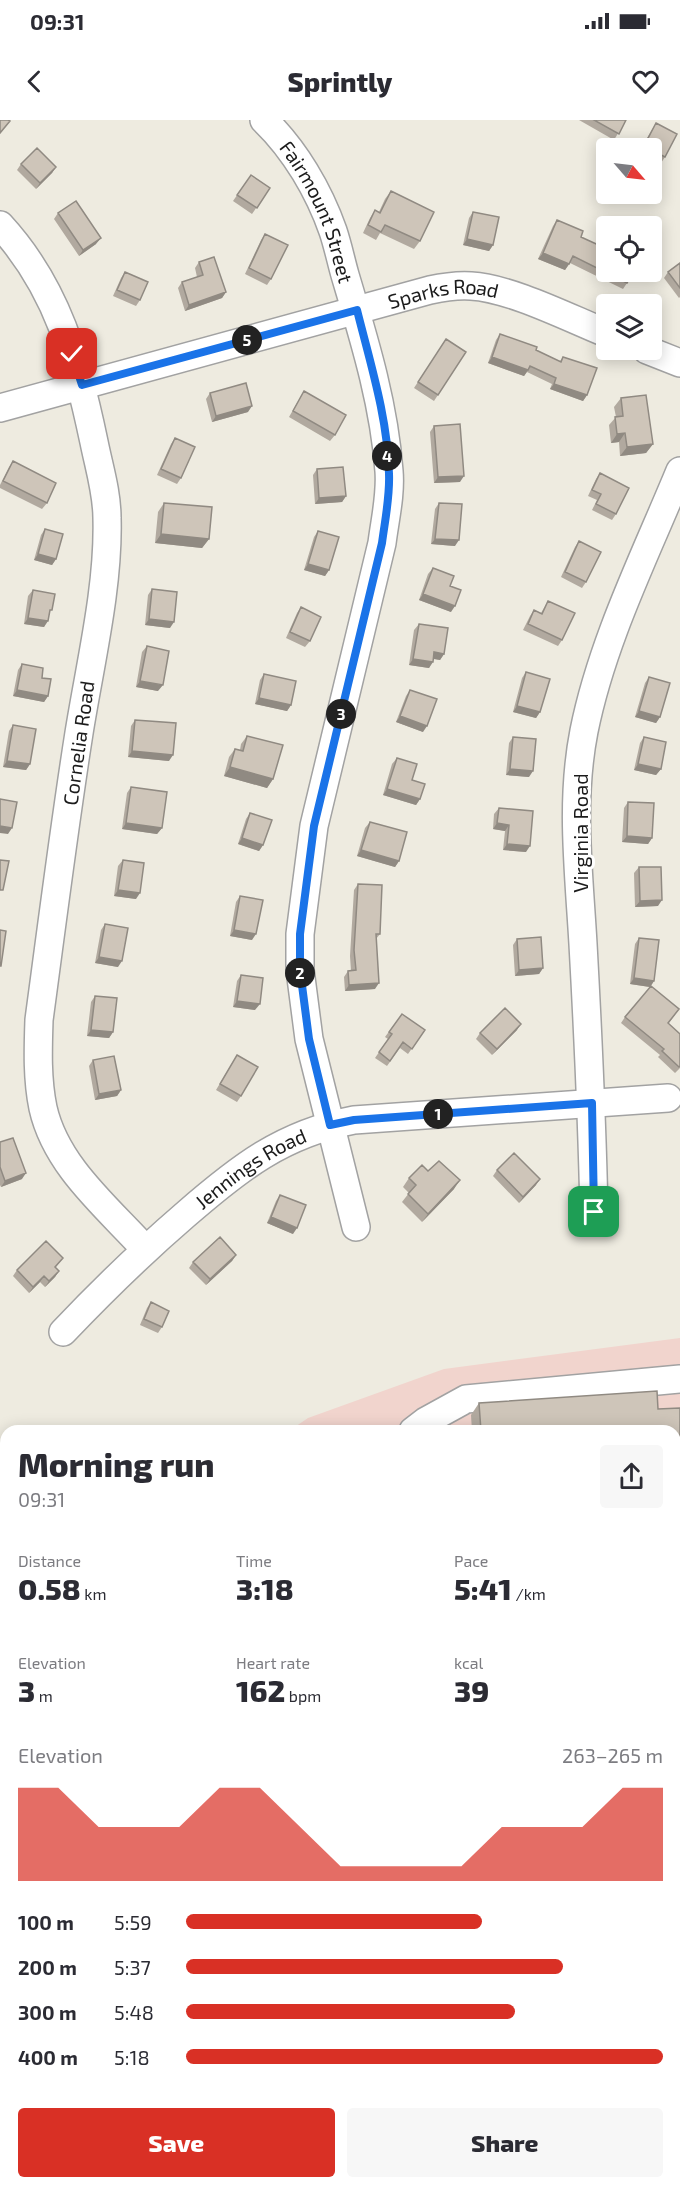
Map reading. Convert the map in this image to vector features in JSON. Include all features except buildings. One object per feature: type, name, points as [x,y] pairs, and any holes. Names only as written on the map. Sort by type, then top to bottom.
[{"type":"street","name":"Fairmount Street","points":[[264,120],[304,171],[321,201],[334,232],[357,310],[377,391],[389,473],[382,543],[314,826],[300,934],[300,970],[309,1039],[356,1227]]},
{"type":"street","name":"Cornelia Road","points":[[0,225],[21,248],[39,276],[55,308],[82,385],[105,491],[107,533],[104,578],[78,738],[39,1020],[37,1060],[44,1109],[59,1148],[77,1176],[145,1249]]},
{"type":"street","name":"Sparks Road","points":[[0,408],[430,290],[452,286],[474,286],[517,297],[596,329]]},
{"type":"street","points":[[662,356],[680,363]]},
{"type":"street","name":"Virginia Road","points":[[594,1212],[592,1103],[576,824],[579,769],[584,731],[598,678],[615,628],[680,471]]},
{"type":"street","name":"Jennings Road","points":[[63,1332],[145,1249],[231,1175],[266,1152],[295,1137],[330,1125],[354,1120],[668,1098]]},
{"type":"street","points":[[421,1425],[466,1399],[680,1379]]},
{"type":"shaded area","points":[[680,1338],[680,1425],[298,1425],[308,1418],[444,1369]]},
{"type":"route","points":[[72,354],[82,385],[357,310],[377,391],[389,473],[382,543],[314,826],[300,934],[300,970],[309,1039],[330,1125],[354,1120],[592,1103],[594,1212]]}]
